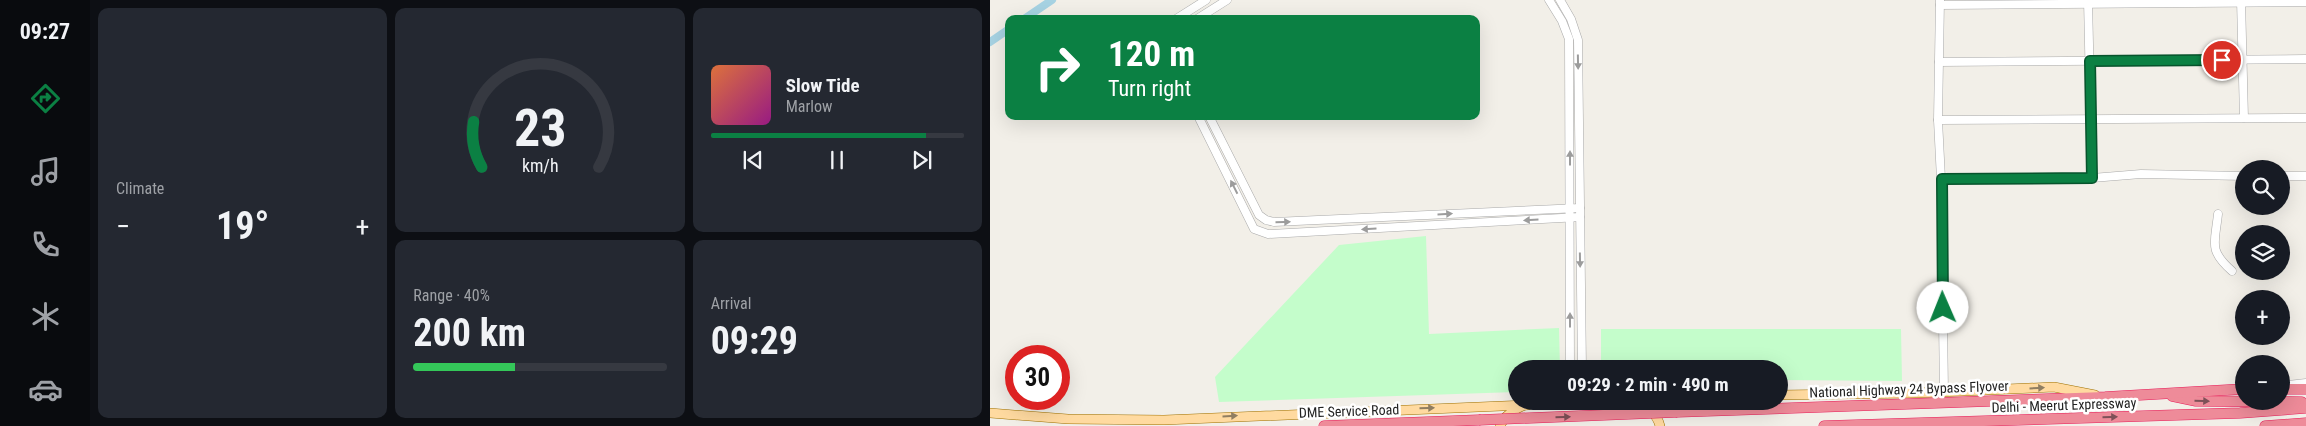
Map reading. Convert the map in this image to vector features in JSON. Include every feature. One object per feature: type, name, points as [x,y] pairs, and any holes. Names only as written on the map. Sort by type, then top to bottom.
[{"type":"highway","points":[[2290,388],[2306,389]]},
{"type":"highway","points":[[2154,393],[2235,389]]},
{"type":"highway","points":[[2154,393],[2196,401],[2306,402]]},
{"type":"highway","name":"National Highway 24 Bypass Flyover","points":[[1324,426],[2105,397],[2154,393]]},
{"type":"highway","name":"Delhi - Meerut Expressway","points":[[1824,426],[2240,413],[2306,408]]},
{"type":"highway","points":[[2265,426],[2306,423]]},
{"type":"main road","points":[[1788,395],[1944,392],[2054,387],[2105,397]]},
{"type":"main road","name":"DME Service Road","points":[[990,413],[1068,419],[1164,423],[1508,406]]},
{"type":"main road","points":[[1500,426],[1502,421],[1514,410]]},
{"type":"main road","points":[[1650,410],[1658,420],[1660,426]]},
{"type":"street","points":[[1182,15],[1206,0]]},
{"type":"street","points":[[1203,15],[1227,0]]},
{"type":"street","points":[[1549,0],[1562,21],[1569,39],[1570,360]]},
{"type":"street","points":[[1560,0],[1571,19],[1578,40],[1582,360]]},
{"type":"street","points":[[2241,1],[2241,60],[2244,118]]},
{"type":"street","points":[[2088,2],[2092,178]]},
{"type":"street","points":[[1944,392],[1942,179],[1938,120],[1940,3],[2306,2]]},
{"type":"street","points":[[1939,62],[2306,59]]},
{"type":"street","points":[[1938,120],[2306,118]]},
{"type":"street","points":[[1200,120],[1254,228],[1268,234],[1580,217]]},
{"type":"street","points":[[1211,120],[1259,215],[1266,220],[1284,222],[1580,208]]},
{"type":"street","points":[[1942,179],[2092,178],[2141,174],[2235,176]]},
{"type":"street","points":[[2290,176],[2306,176]]},
{"type":"street","points":[[2218,214],[2214,248],[2216,256],[2232,271]]},
{"type":"street","points":[[2290,386],[2306,383]]},
{"type":"green space","points":[[1426,236],[1429,334],[1559,328],[1560,360],[1508,360],[1508,392],[1219,402],[1215,377],[1339,245]]},
{"type":"green space","points":[[1601,329],[1901,329],[1902,381],[1788,380],[1788,360],[1601,360]]},
{"type":"waterway","points":[[1030,15],[1052,0]]},
{"type":"waterway","points":[[990,42],[1005,32]]},
{"type":"route","points":[[1943,308],[1942,179],[2092,178],[2090,61],[2222,60]]}]
